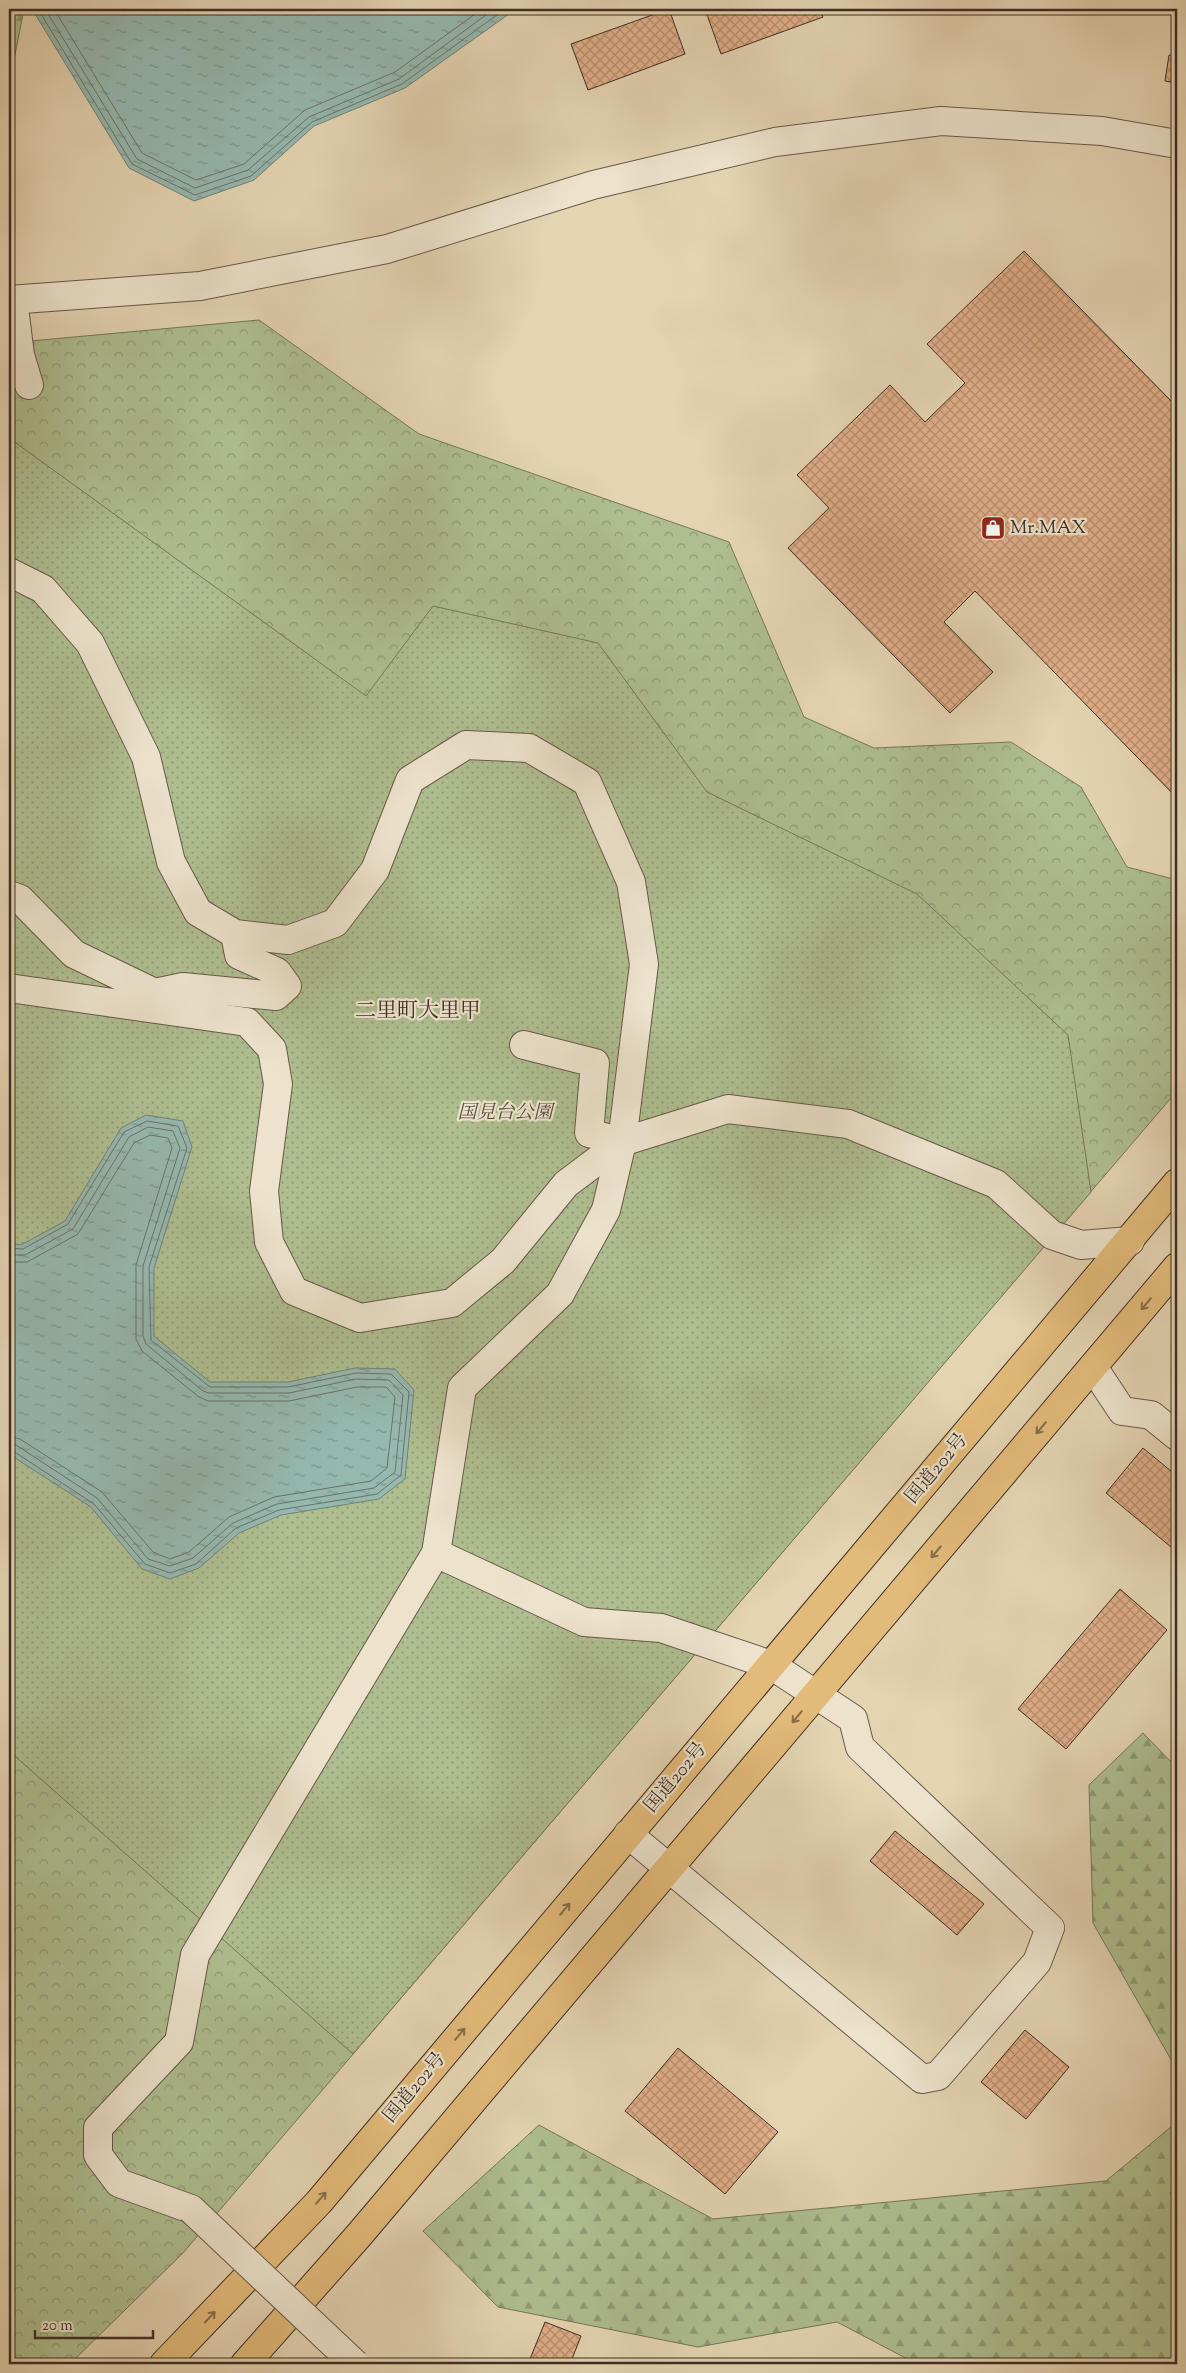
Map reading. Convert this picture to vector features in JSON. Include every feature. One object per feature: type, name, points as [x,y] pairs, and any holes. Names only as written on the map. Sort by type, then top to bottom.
[{"type":"highway","name":"国道202号","points":[[164,2364],[319,2202],[1177,1183]]},
{"type":"highway","points":[[245,2364],[360,2234],[1177,1267]]},
{"type":"street","points":[[19,382],[20,355],[11,300],[200,286],[378,251],[593,185],[774,142],[941,121],[1102,131],[1177,144]]},
{"type":"street","points":[[9,572],[42,589],[90,643],[146,757],[171,862],[198,912],[236,934],[288,940],[335,923],[375,870],[410,780],[466,745],[529,748],[587,782],[631,882],[644,964],[622,1142],[606,1210],[560,1294],[462,1388],[436,1553],[195,1955],[178,2042],[98,2128],[98,2155],[118,2183],[191,2209],[355,2364]]},
{"type":"street","points":[[9,894],[20,899],[74,954],[151,999]]},
{"type":"street","points":[[151,999],[183,987],[276,996],[287,986],[277,972],[239,955],[236,934]]},
{"type":"street","points":[[9,988],[151,999],[247,1022],[272,1049],[278,1084],[264,1191],[269,1242],[294,1291],[360,1318],[452,1303],[503,1261],[566,1184],[622,1142],[728,1109],[848,1124],[996,1184],[1052,1235],[1081,1245],[1130,1241]]},
{"type":"street","points":[[524,1045],[595,1063],[590,1134],[622,1142]]},
{"type":"street","points":[[1093,1367],[1122,1411],[1151,1415],[1177,1436]]},
{"type":"street","points":[[436,1553],[584,1622],[660,1628],[772,1665],[817,1693],[852,1719],[860,1746],[1050,1928],[1037,1962],[938,2076],[922,2079],[628,1834]]},
{"type":"green space","points":[[9,9],[24,9],[9,85]]},
{"type":"green space","name":"国見台公園","points":[[259,320],[419,434],[729,542],[804,717],[874,748],[1011,742],[1081,787],[1127,867],[1177,880],[1177,1091],[183,2253],[70,2364],[9,2364],[9,343]]},
{"type":"green space","name":"国見台公園","points":[[9,438],[366,696],[433,606],[598,643],[707,792],[917,894],[1068,1035],[1091,1192],[353,2054],[9,1751]]},
{"type":"green space","points":[[1143,1733],[1177,1768],[1177,2070],[1093,1923],[1089,1785]]},
{"type":"green space","points":[[1177,2122],[1177,2189],[1170,2193],[1177,2204],[1177,2364],[917,2364],[837,2322],[698,2347],[498,2307],[423,2231],[539,2125],[713,2219],[1106,2181]]},
{"type":"water","points":[[32,9],[516,9],[405,88],[314,126],[254,180],[194,201],[129,168]]},
{"type":"water","points":[[146,1115],[183,1121],[192,1147],[154,1268],[154,1336],[210,1382],[288,1382],[355,1368],[395,1369],[414,1390],[405,1479],[379,1499],[281,1515],[239,1533],[199,1568],[170,1579],[142,1569],[91,1507],[9,1454],[9,1243],[21,1245],[65,1221],[121,1128]]},
{"type":"building","points":[[669,9],[685,54],[588,90],[571,44]]},
{"type":"building","points":[[705,9],[820,9],[823,17],[721,54]]},
{"type":"building","points":[[1169,55],[1177,57],[1177,83],[1165,81]]},
{"type":"building","name":"Mr.MAX","points":[[1024,251],[1177,407],[1177,798],[975,591],[944,622],[993,672],[950,713],[788,548],[829,508],[797,475],[890,385],[925,422],[965,383],[927,344]]},
{"type":"building","points":[[1143,1448],[1177,1476],[1177,1552],[1106,1493]]},
{"type":"building","points":[[1120,1589],[1167,1630],[1066,1749],[1018,1709]]},
{"type":"building","points":[[895,1831],[984,1904],[957,1935],[870,1861]]},
{"type":"building","points":[[1025,2030],[1069,2067],[1026,2119],[981,2082]]},
{"type":"building","points":[[678,2048],[778,2132],[725,2194],[625,2111]]},
{"type":"building","points":[[545,2322],[581,2336],[570,2364],[528,2364]]},
{"type":"place","name":"Mr.MAX","points":[[993,528]]},
{"type":"district","name":"二里町大里甲","points":[[418,1012]]}]
